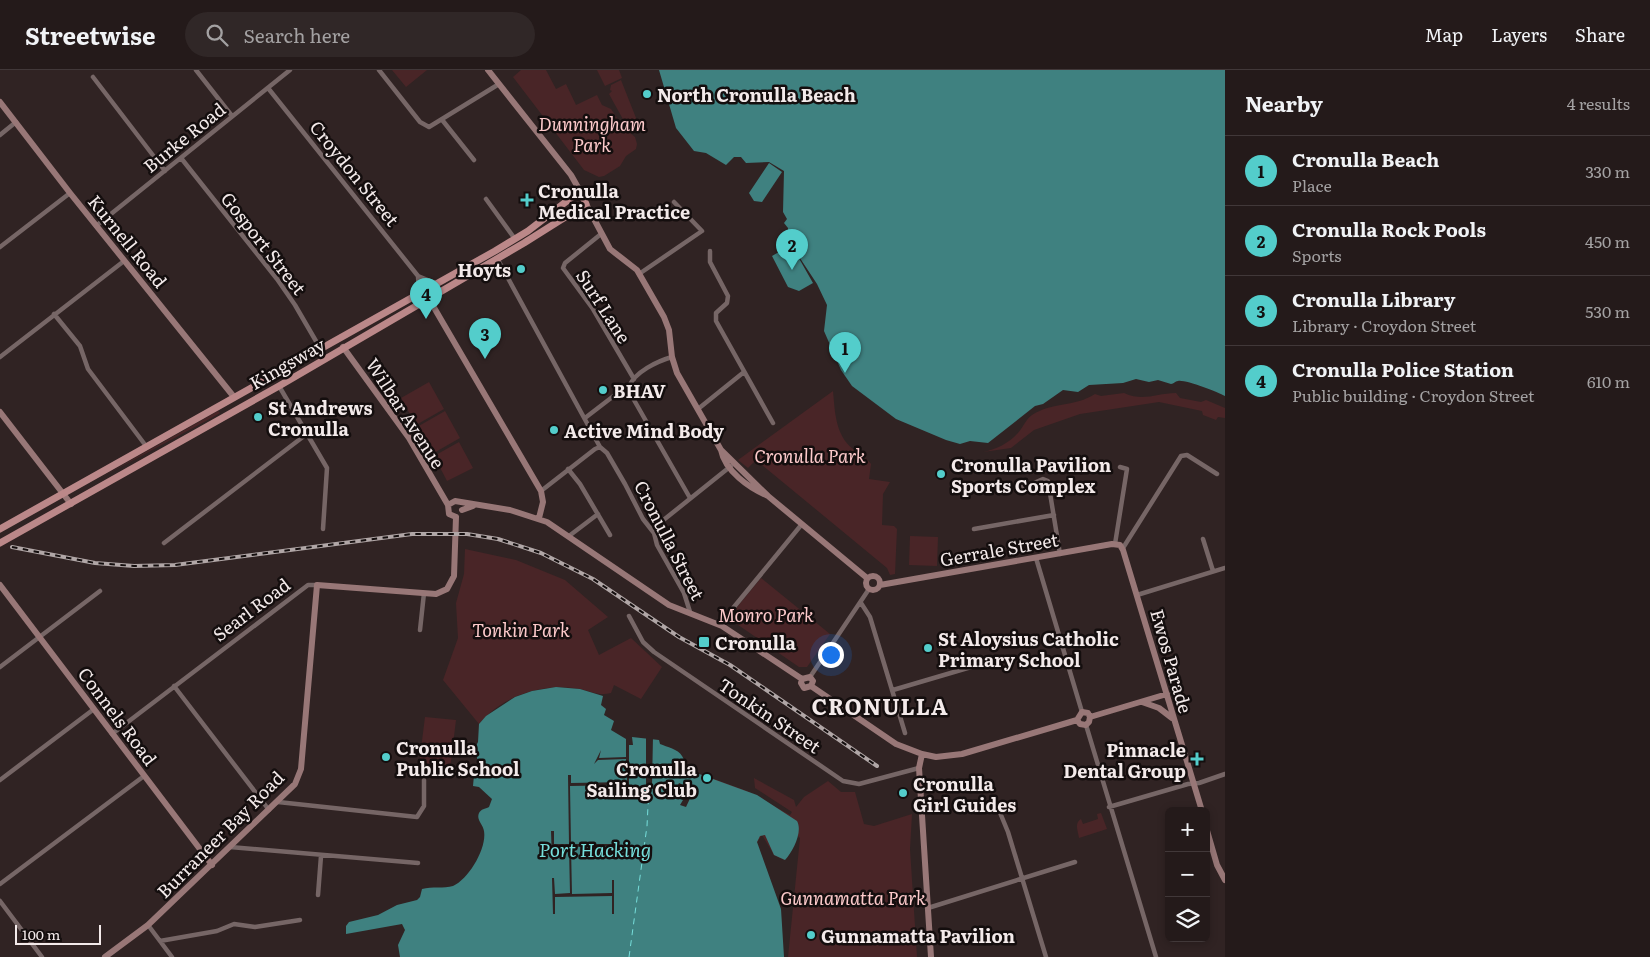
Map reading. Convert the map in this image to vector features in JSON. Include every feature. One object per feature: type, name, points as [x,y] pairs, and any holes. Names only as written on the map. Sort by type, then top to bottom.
[{"type":"main road","points":[[580,191],[586,204]]},
{"type":"main road","name":"Kingsway","points":[[0,529],[515,239],[580,191]]},
{"type":"main road","name":"Kingsway","points":[[0,543],[279,386],[343,347],[429,299],[586,204]]},
{"type":"main road","points":[[556,208],[566,206],[569,210],[568,214]]},
{"type":"main road","points":[[400,303],[429,299],[434,290],[453,275]]},
{"type":"main road","name":"Wilbar Avenue","points":[[337,338],[343,347]]},
{"type":"main road","points":[[273,375],[279,386]]},
{"type":"street","points":[[196,70],[232,116]]},
{"type":"street","name":"Burke Road","points":[[96,226],[290,70]]},
{"type":"street","points":[[379,70],[424,126],[432,127],[500,84]]},
{"type":"street","points":[[488,70],[571,175],[580,191]]},
{"type":"street","points":[[93,77],[165,171]]},
{"type":"street","name":"Croydon Street","points":[[268,88],[418,276],[435,283]]},
{"type":"street","name":"Kurnell Road","points":[[0,102],[96,226],[234,397]]},
{"type":"street","points":[[443,120],[474,160]]},
{"type":"street","points":[[0,135],[16,122]]},
{"type":"street","name":"Gosport Street","points":[[181,158],[277,279],[295,305],[320,348]]},
{"type":"street","points":[[0,247],[70,193]]},
{"type":"street","points":[[486,199],[515,239]]},
{"type":"street","points":[[640,274],[702,231],[674,202]]},
{"type":"street","points":[[586,204],[612,252],[632,265],[640,274],[667,323],[672,357],[677,373],[721,450],[722,458],[752,487],[768,496],[867,578]]},
{"type":"street","name":"Surf Lane","points":[[601,234],[564,264],[563,268],[594,309],[634,379]]},
{"type":"street","points":[[710,251],[710,262],[728,296],[727,303],[716,313],[716,321],[772,423]]},
{"type":"street","name":"Cronulla Street","points":[[497,258],[600,447],[607,453],[643,519],[654,533],[657,545],[684,593],[686,607],[690,613],[720,624],[802,680]]},
{"type":"street","points":[[0,357],[124,260]]},
{"type":"street","points":[[418,276],[420,292]]},
{"type":"street","points":[[429,299],[541,491],[543,502],[539,518]]},
{"type":"street","points":[[54,314],[80,346],[88,369],[146,446]]},
{"type":"street","name":"Wilbar Avenue","points":[[343,347],[409,438],[448,505],[449,514],[456,517]]},
{"type":"street","points":[[672,357],[654,363],[634,379],[629,387],[630,393],[690,498]]},
{"type":"street","points":[[698,409],[744,372]]},
{"type":"street","points":[[279,386],[327,468],[323,529]]},
{"type":"street","points":[[585,418],[624,388],[629,387]]},
{"type":"street","points":[[0,412],[71,504]]},
{"type":"street","points":[[164,543],[308,434]]},
{"type":"street","points":[[541,491],[600,447]]},
{"type":"street","points":[[1120,468],[1128,469],[1115,544],[1122,548],[1180,456],[1187,455],[1217,474]]},
{"type":"street","points":[[654,533],[656,526],[731,466]]},
{"type":"street","points":[[568,469],[580,484],[610,535]]},
{"type":"street","points":[[1018,487],[1025,487],[1040,479],[1046,480],[1060,554]]},
{"type":"street","points":[[448,505],[454,501],[461,507],[474,505],[510,510],[539,518],[569,536],[669,605],[690,613]]},
{"type":"street","points":[[456,517],[461,507]]},
{"type":"street","points":[[569,536],[598,514]]},
{"type":"street","points":[[974,529],[1054,515]]},
{"type":"street","name":"Searl Road","points":[[112,734],[308,585],[424,593],[440,593],[447,589],[453,581],[456,517]]},
{"type":"street","points":[[720,624],[802,524]]},
{"type":"street","points":[[1203,539],[1213,571]]},
{"type":"street","name":"Gerrale Street","points":[[880,584],[1115,544]]},
{"type":"street","name":"Ewos Parade","points":[[1122,548],[1201,807]]},
{"type":"street","points":[[869,589],[810,677],[802,680],[801,683],[804,688],[812,686],[896,744],[936,757],[962,754],[1077,720],[1082,712],[1036,558]]},
{"type":"street","points":[[1137,594],[1225,568]]},
{"type":"street","points":[[867,578],[870,576],[877,577],[880,584],[876,589],[869,589]]},
{"type":"street","points":[[867,578],[866,584],[869,589]]},
{"type":"street","name":"Connels Road","points":[[0,585],[212,865]]},
{"type":"street","name":"Burraneer Bay Road","points":[[105,957],[148,925],[295,784],[301,769],[317,585]]},
{"type":"street","points":[[0,667],[100,591]]},
{"type":"street","points":[[420,630],[424,593]]},
{"type":"street","points":[[861,603],[870,617],[905,733]]},
{"type":"street","name":"Tonkin Street","points":[[629,616],[643,642],[654,652],[843,781],[859,784],[919,768]]},
{"type":"street","points":[[893,690],[1004,656]]},
{"type":"street","points":[[810,677],[813,681],[812,686]]},
{"type":"street","points":[[174,686],[269,810]]},
{"type":"street","points":[[1090,716],[1167,694]]},
{"type":"street","points":[[1140,702],[1159,708],[1173,718]]},
{"type":"street","points":[[0,780],[94,709]]},
{"type":"street","points":[[1082,712],[1088,713],[1090,716]]},
{"type":"street","points":[[1086,725],[1089,722],[1090,716]]},
{"type":"street","points":[[1077,720],[1082,725],[1086,725]]},
{"type":"street","points":[[1086,725],[1109,807],[1156,957]]},
{"type":"street","points":[[922,754],[919,768],[931,957]]},
{"type":"street","points":[[1109,807],[1225,774]]},
{"type":"street","points":[[0,884],[144,776]]},
{"type":"street","points":[[278,802],[417,817],[424,806],[424,780]]},
{"type":"street","points":[[996,803],[1008,832],[1046,957]]},
{"type":"street","points":[[1210,840],[1217,864],[1225,880]]},
{"type":"street","points":[[230,847],[418,863]]},
{"type":"street","points":[[318,895],[321,856]]},
{"type":"street","points":[[928,908],[1075,862]]},
{"type":"street","points":[[0,901],[42,957]]},
{"type":"street","points":[[160,941],[218,930],[234,924],[254,927],[300,920]]},
{"type":"street","points":[[148,925],[172,957]]},
{"type":"green space","points":[[392,70],[427,70],[406,87]]},
{"type":"green space","name":"Dunningham Park","points":[[521,70],[546,70],[556,89],[566,84],[576,105],[597,95],[602,105],[611,109],[623,127],[635,137],[636,149],[626,156],[620,166],[604,176],[599,177],[584,170],[513,77]]},
{"type":"green space","points":[[597,70],[619,70],[622,78],[605,86]]},
{"type":"green space","points":[[621,80],[640,128],[638,131],[625,123],[609,94],[612,91],[610,90],[611,85]]},
{"type":"green space","points":[[429,382],[444,409],[416,425],[401,398]]},
{"type":"green space","name":"Cronulla Park","points":[[833,391],[839,430],[847,443],[871,464],[869,479],[890,482],[883,494],[882,525],[894,526],[897,529],[895,574],[890,575],[887,568],[756,460],[748,468],[738,460]]},
{"type":"green space","points":[[1124,393],[1131,396],[1144,397],[1176,393],[1180,398],[1201,402],[1206,400],[1225,408],[1225,418],[1218,417],[1216,420],[1203,415],[1202,411],[1159,402],[1080,414],[1034,430],[1011,448],[983,452],[1006,443],[1019,432],[1032,415],[1047,408],[1080,401],[1095,394],[1101,396]]},
{"type":"green space","points":[[218,411],[220,413],[98,479]]},
{"type":"green space","points":[[445,411],[460,438],[432,454],[417,427]]},
{"type":"green space","points":[[459,442],[473,468],[447,481],[434,456]]},
{"type":"green space","points":[[910,536],[938,537],[937,566],[909,565]]},
{"type":"green space","name":"Tonkin Park","points":[[465,549],[516,560],[565,580],[608,617],[588,630],[599,655],[631,638],[662,667],[641,699],[614,685],[611,693],[606,694],[573,688],[547,688],[522,694],[509,700],[498,706],[479,724],[443,680],[458,638],[456,603],[464,574]]},
{"type":"green space","name":"Monro Park","points":[[761,578],[830,634],[807,667],[799,667],[728,618]]},
{"type":"green space","points":[[425,717],[456,720],[450,769],[419,765]]},
{"type":"green space","name":"Gunnamatta Park","points":[[706,776],[747,791],[790,815],[792,812],[755,788],[754,778],[794,800],[796,807],[804,797],[828,781],[841,792],[855,792],[864,824],[874,826],[912,814],[910,849],[917,957],[788,957],[800,838],[797,835],[784,860],[774,855],[762,835],[756,844],[762,857]]},
{"type":"green space","points":[[1101,813],[1107,829],[1079,838],[1077,827],[1079,821],[1081,819],[1083,824],[1098,819],[1097,814]]},
{"type":"water","points":[[659,70],[1225,70],[1225,396],[1187,382],[1177,381],[1171,384],[1158,380],[1149,382],[1136,379],[1123,383],[1089,385],[1078,392],[1063,390],[1043,404],[1035,406],[988,443],[970,441],[960,444],[896,419],[852,386],[841,370],[824,331],[827,305],[817,284],[792,246],[813,283],[799,291],[788,287],[772,256],[791,245],[788,242],[788,228],[784,223],[787,219],[783,212],[784,171],[769,162],[746,163],[741,157],[734,157],[726,165],[706,153],[694,151],[676,128]]},
{"type":"water","points":[[769,163],[782,172],[762,202],[754,201],[749,193]]},
{"type":"water","name":"Port Hacking","points":[[556,687],[580,689],[603,696],[601,705],[606,709],[604,715],[614,721],[611,730],[626,739],[626,745],[633,745],[632,737],[659,740],[660,744],[680,754],[691,771],[757,795],[797,821],[799,825],[798,836],[794,847],[785,860],[774,855],[765,835],[760,836],[757,842],[781,909],[784,957],[400,957],[398,945],[405,930],[402,924],[346,934],[346,926],[349,922],[378,915],[397,905],[417,900],[422,889],[453,886],[471,870],[483,846],[484,831],[478,818],[479,813],[489,807],[492,799],[479,787],[473,786],[474,775],[471,772],[479,767],[475,748],[478,742],[479,724],[486,716],[515,697],[532,691]]},
{"type":"pier","points":[[646,736],[653,736],[652,786],[646,786]]},
{"type":"pier","points":[[626,745],[629,745],[629,795],[627,795],[627,785],[570,786],[571,844],[613,844],[614,859],[611,859],[611,846],[571,847],[572,894],[612,893],[612,880],[614,880],[614,914],[612,914],[612,896],[555,897],[555,914],[553,914],[552,878],[554,878],[555,894],[570,893],[569,847],[554,847],[554,860],[552,860],[551,831],[554,831],[554,844],[569,844],[568,775],[571,775],[571,783],[627,782],[626,759],[598,760],[594,764],[601,750],[599,758],[626,757]]},
{"type":"pier","points":[[679,783],[694,790],[686,807],[680,805],[683,800],[673,795]]},
{"type":"ferry route","points":[[629,957],[647,826],[649,786]]},
{"type":"railway","points":[[12,547],[95,563],[134,566],[175,565],[412,534],[467,534],[498,539],[541,553],[593,579],[679,637],[730,665],[877,766]]},
{"type":"place","name":"North Cronulla Beach","points":[[647,94]]},
{"type":"place","name":"Cronulla Medical Practice","points":[[527,200]]},
{"type":"place","name":"Hoyts","points":[[521,269]]},
{"type":"place","name":"Cronulla Rock Pools","points":[[792,270]]},
{"type":"place","name":"Cronulla Police Station","points":[[426,319]]},
{"type":"place","name":"Cronulla Library","points":[[485,359]]},
{"type":"place","name":"Cronulla Beach","points":[[845,373]]},
{"type":"place","name":"BHAV","points":[[603,390]]},
{"type":"place","name":"St Andrews Cronulla","points":[[258,417]]},
{"type":"place","name":"Active Mind Body","points":[[554,430]]},
{"type":"place","name":"Cronulla Pavilion Sports Complex","points":[[941,474]]},
{"type":"place","name":"Cronulla","points":[[704,642]]},
{"type":"place","name":"St Aloysius Catholic Primary School","points":[[928,648]]},
{"type":"place","name":"Cronulla Public School","points":[[386,757]]},
{"type":"place","name":"Pinnacle Dental Group","points":[[1197,759]]},
{"type":"place","name":"Cronulla Sailing Club","points":[[707,778]]},
{"type":"place","name":"Cronulla Girl Guides","points":[[903,793]]},
{"type":"place","name":"Gunnamatta Pavilion","points":[[811,935]]},
{"type":"district","name":"CRONULLA","points":[[880,705]]}]
